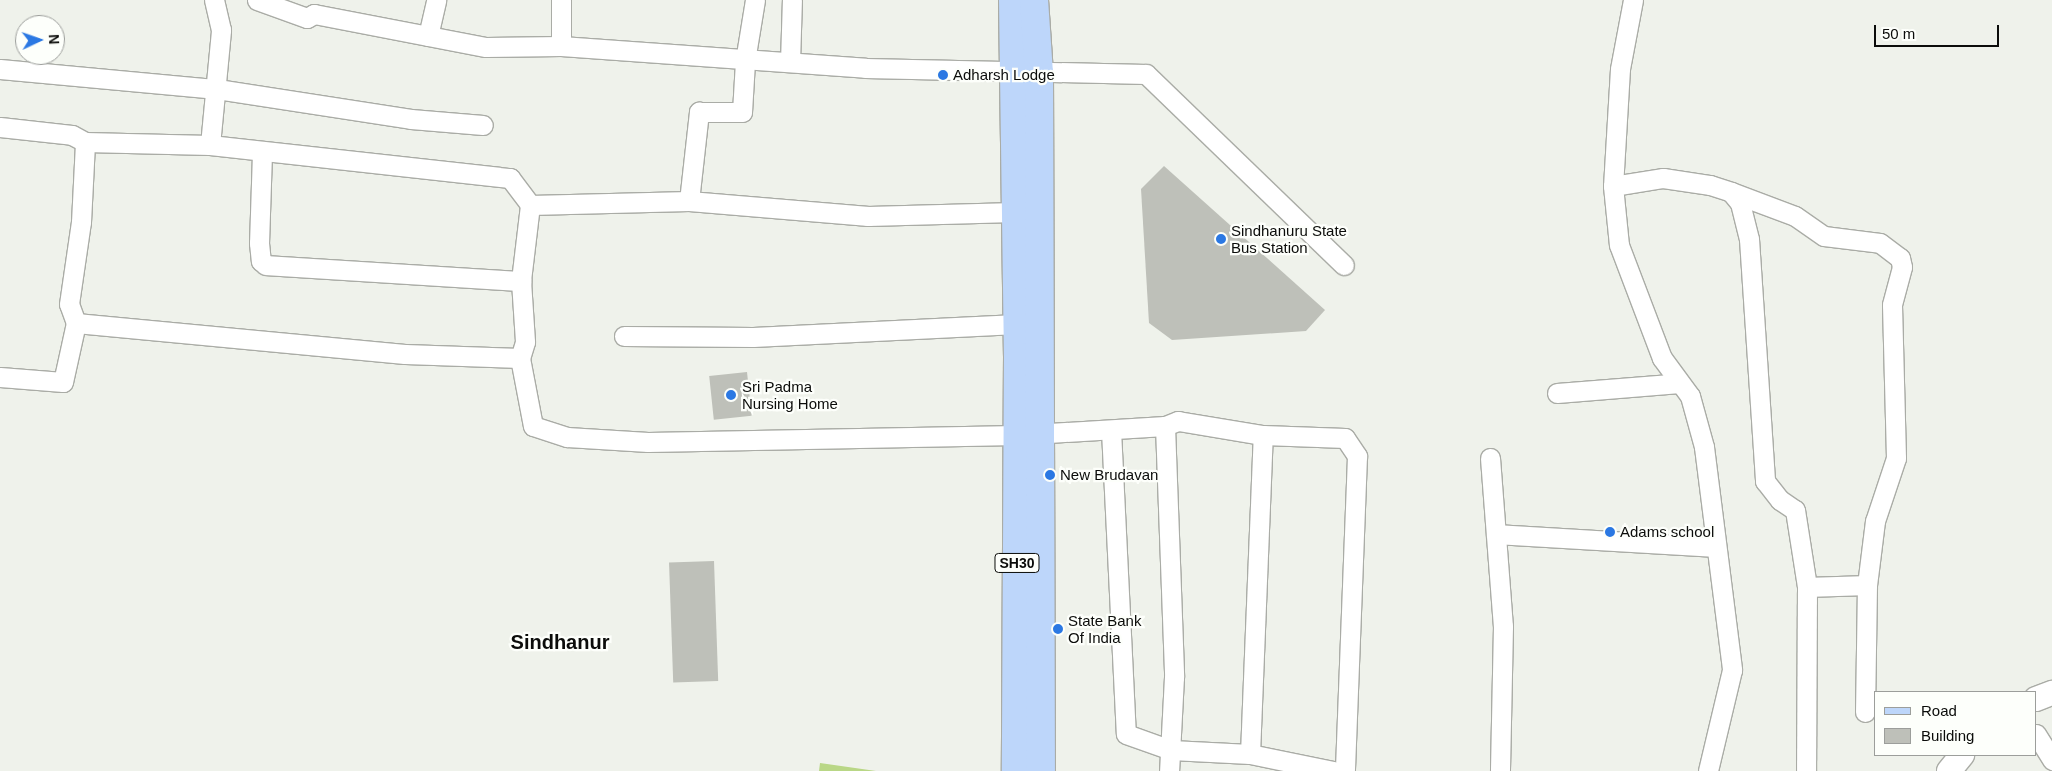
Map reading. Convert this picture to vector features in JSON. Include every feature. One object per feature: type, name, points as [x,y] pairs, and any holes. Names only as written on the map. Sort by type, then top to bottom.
[{"type":"main road","name":"SH30","points":[[1013,0],[1028,73],[1015,212],[1017,324],[1028,435],[1016,771]]},
{"type":"main road","points":[[1034,0],[1028,73],[1028,435],[1041,771]]},
{"type":"street","points":[[210,145],[217,89],[221,30],[214,0]]},
{"type":"street","points":[[257,0],[307,18],[315,7],[428,36],[486,47],[561,46],[745,61],[1028,73],[1146,74],[1344,266]]},
{"type":"street","points":[[428,36],[436,0]]},
{"type":"street","points":[[561,0],[561,46]]},
{"type":"street","points":[[689,201],[699,112],[742,112],[745,61],[755,0]]},
{"type":"street","points":[[790,62],[792,0]]},
{"type":"street","points":[[1633,0],[1620,69],[1613,186],[1619,245],[1662,358],[1690,396],[1704,447],[1732,670],[1708,771]]},
{"type":"street","points":[[0,69],[217,89],[411,119],[483,125]]},
{"type":"street","points":[[0,127],[72,135],[85,142],[210,145],[262,153],[510,178],[530,205],[522,281],[525,342],[520,358],[533,426],[567,437],[648,442],[1028,435],[1165,426],[1178,421],[1263,435],[1345,438],[1357,456],[1345,771]]},
{"type":"street","points":[[0,377],[63,382],[76,323],[69,304],[81,222],[85,142]]},
{"type":"street","points":[[262,153],[259,243],[261,260],[266,264],[522,281]]},
{"type":"street","points":[[1613,186],[1663,178],[1710,185],[1795,216],[1824,236],[1880,243],[1900,258],[1902,266],[1892,305],[1896,458],[1875,521],[1867,585],[1865,712]]},
{"type":"street","points":[[1731,192],[1740,203],[1749,239],[1765,481],[1780,500],[1795,510],[1807,587],[1806,771]]},
{"type":"street","points":[[530,205],[689,201],[868,216],[1015,212]]},
{"type":"street","points":[[76,323],[405,354],[520,358]]},
{"type":"street","points":[[624,336],[753,337],[1017,324]]},
{"type":"street","points":[[1557,393],[1680,383]]},
{"type":"street","points":[[1165,426],[1174,677],[1169,771]]},
{"type":"street","points":[[1111,430],[1126,734],[1171,750],[1250,754],[1333,771]]},
{"type":"street","points":[[1250,754],[1263,435]]},
{"type":"street","points":[[1490,458],[1503,626],[1500,771]]},
{"type":"street","points":[[1496,534],[1716,548]]},
{"type":"street","points":[[1807,587],[1867,585]]},
{"type":"street","points":[[2037,699],[2052,693]]},
{"type":"street","points":[[2037,736],[2052,760]]},
{"type":"street","points":[[1949,771],[1961,756]]},
{"type":"green space","points":[[820,763],[876,771],[819,771]]},
{"type":"building","points":[[1164,166],[1325,310],[1306,331],[1172,340],[1149,323],[1141,189]]},
{"type":"building","points":[[747,372],[752,416],[714,420],[709,376]]},
{"type":"building","points":[[714,561],[718,681],[673,682],[669,563]]},
{"type":"place","name":"Adharsh Lodge","points":[[943,75]]},
{"type":"place","name":"Sindhanuru State Bus Station","points":[[1221,239]]},
{"type":"place","name":"Sri Padma Nursing Home","points":[[731,395]]},
{"type":"place","name":"New Brudavan","points":[[1050,475]]},
{"type":"place","name":"Adams school","points":[[1610,532]]},
{"type":"place","name":"State Bank Of India","points":[[1058,629]]},
{"type":"district","name":"Sindhanur","points":[[560,642]]}]
